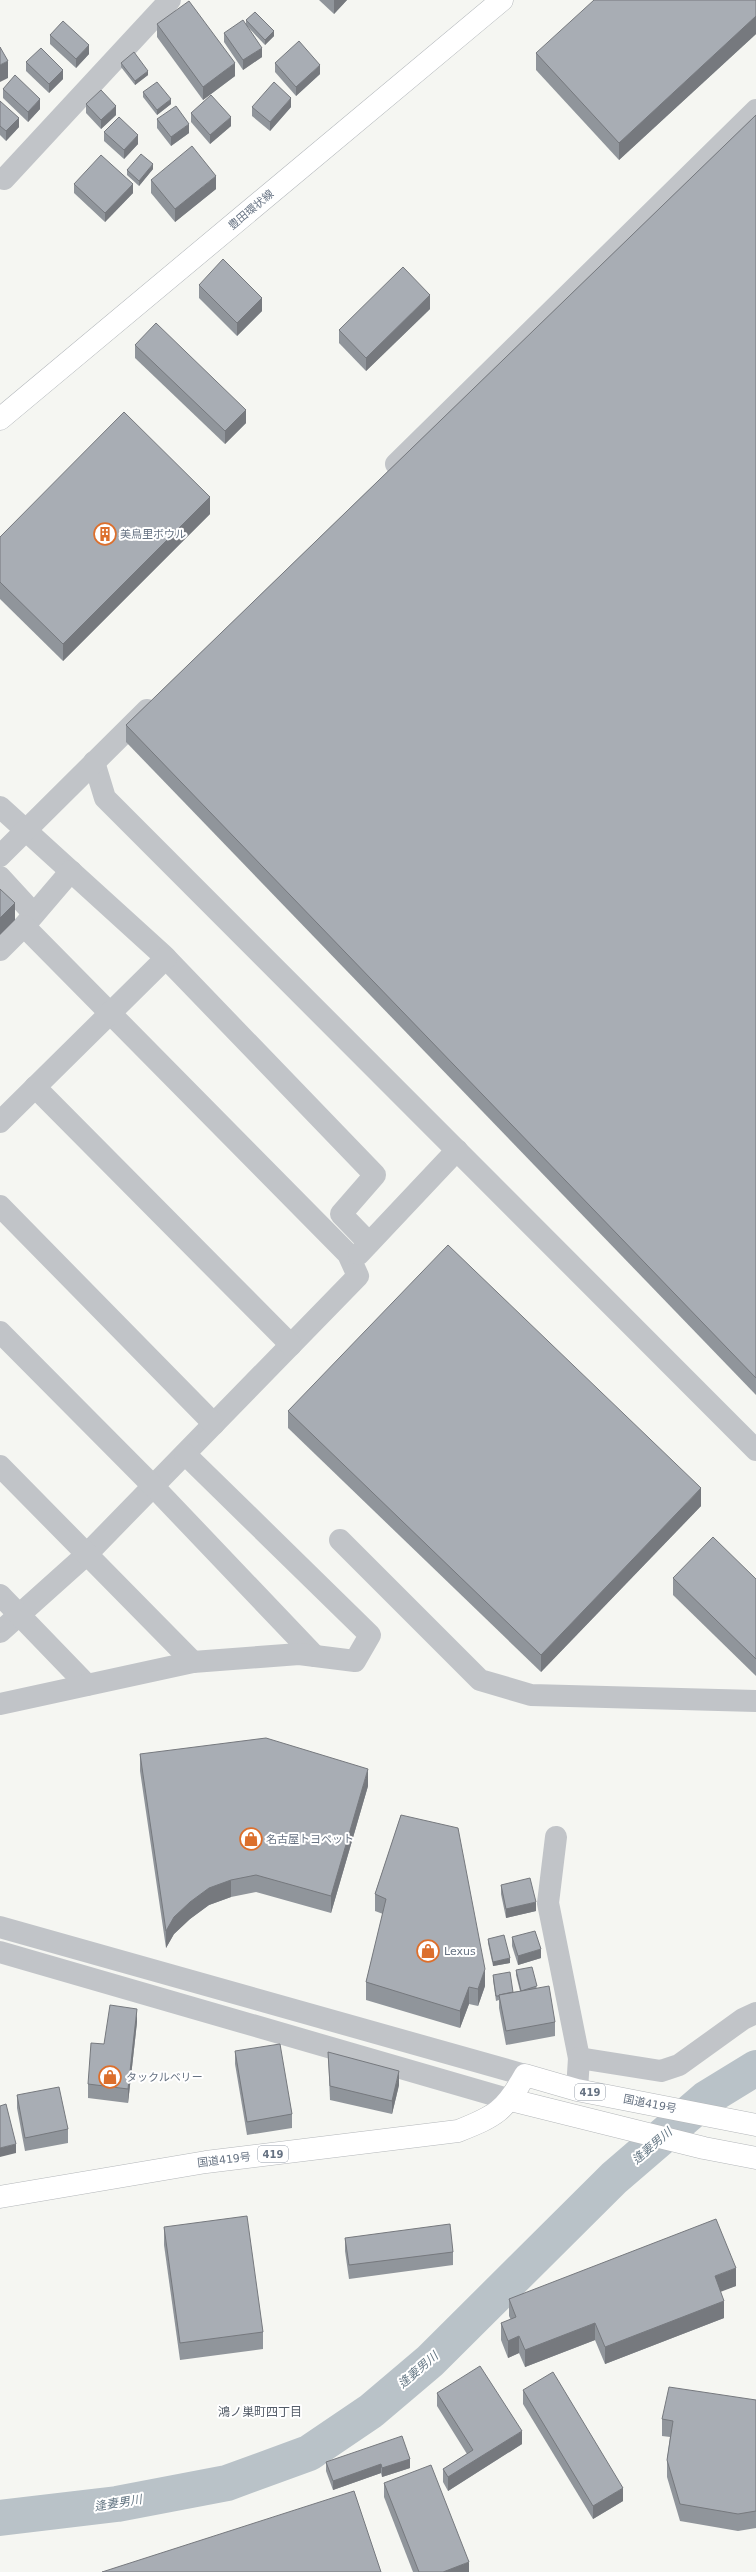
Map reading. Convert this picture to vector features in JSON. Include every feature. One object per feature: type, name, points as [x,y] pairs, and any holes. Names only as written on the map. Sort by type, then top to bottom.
[{"type":"main road","name":"豊田環状線","points":[[0,419],[498,1]]},
{"type":"main road","name":"国道419号","points":[[0,2197],[206,2162],[458,2131],[489,2119],[511,2100],[525,2075],[577,2090],[756,2125]]},
{"type":"main road","name":"419","points":[[511,2100],[704,2148],[756,2158]]},
{"type":"street","points":[[4,179],[170,0]]},
{"type":"street","points":[[379,481],[756,110]]},
{"type":"street","points":[[0,856],[163,694]]},
{"type":"street","points":[[94,762],[105,798],[756,1450]]},
{"type":"street","points":[[0,807],[165,957],[375,1175],[341,1214],[323,1229]]},
{"type":"street","points":[[0,950],[29,920],[71,871]]},
{"type":"street","points":[[0,877],[29,920],[110,1013],[348,1254],[358,1276],[86,1555],[0,1632]]},
{"type":"street","points":[[0,1122],[165,957]]},
{"type":"street","points":[[35,1087],[291,1345]]},
{"type":"street","points":[[352,1262],[457,1150]]},
{"type":"street","points":[[0,1206],[214,1424]]},
{"type":"street","points":[[341,1214],[369,1244]]},
{"type":"street","points":[[0,1332],[153,1486],[315,1656]]},
{"type":"street","points":[[0,1704],[193,1662],[299,1654],[355,1661],[370,1635],[185,1454]]},
{"type":"street","points":[[0,1466],[193,1662]]},
{"type":"street","points":[[340,1540],[480,1680],[531,1695],[756,1701]]},
{"type":"street","points":[[0,1595],[87,1685]]},
{"type":"street","points":[[556,1838],[548,1903],[579,2058],[577,2090]]},
{"type":"street","points":[[0,1927],[525,2075]]},
{"type":"street","points":[[0,1952],[511,2100]]},
{"type":"street","points":[[579,2058],[661,2071],[680,2065],[744,2019],[756,2013]]},
{"type":"building","points":[[594,0],[756,0],[756,16],[619,143],[536,53]]},
{"type":"building","points":[[189,1],[235,63],[203,87],[157,24]]},
{"type":"building","points":[[255,12],[274,31],[265,40],[246,20]]},
{"type":"building","points":[[243,20],[262,48],[243,60],[224,33]]},
{"type":"building","points":[[63,21],[89,45],[76,59],[50,35]]},
{"type":"building","points":[[299,41],[320,65],[296,87],[275,63]]},
{"type":"building","points":[[0,47],[8,61],[0,65]]},
{"type":"building","points":[[41,48],[63,70],[49,84],[26,62]]},
{"type":"building","points":[[134,52],[148,71],[135,81],[121,63]]},
{"type":"building","points":[[15,75],[40,99],[28,112],[3,89]]},
{"type":"building","points":[[157,82],[171,99],[157,110],[143,92]]},
{"type":"building","points":[[274,82],[291,98],[270,122],[252,107]]},
{"type":"building","points":[[101,90],[116,106],[101,120],[86,104]]},
{"type":"building","points":[[211,95],[231,117],[210,135],[191,113]]},
{"type":"building","points":[[0,101],[19,118],[6,131],[0,126]]},
{"type":"building","points":[[176,106],[189,124],[171,137],[157,119]]},
{"type":"building","points":[[756,115],[756,1378],[126,725]]},
{"type":"building","points":[[119,117],[138,135],[124,150],[104,132]]},
{"type":"building","points":[[192,146],[216,176],[175,209],[151,180]]},
{"type":"building","points":[[141,154],[153,164],[139,181],[127,170]]},
{"type":"building","points":[[101,155],[133,184],[105,213],[74,184]]},
{"type":"building","points":[[223,259],[262,298],[237,323],[199,285]]},
{"type":"building","points":[[403,267],[430,295],[366,358],[339,330]]},
{"type":"building","points":[[156,323],[246,410],[225,431],[135,345]]},
{"type":"building","name":"美鳥里ボウル","points":[[124,412],[210,497],[63,644],[0,582],[0,537]]},
{"type":"building","points":[[0,889],[15,903],[0,918]]},
{"type":"building","points":[[448,1245],[701,1488],[541,1655],[288,1411]]},
{"type":"building","points":[[713,1537],[756,1579],[756,1659],[673,1578]]},
{"type":"building","name":"名古屋トヨペット","points":[[266,1738],[368,1769],[331,1896],[256,1875],[231,1880],[209,1888],[190,1902],[174,1917],[166,1931],[140,1754]]},
{"type":"building","name":"Lexus","points":[[401,1815],[458,1828],[485,1969],[478,1989],[469,1987],[460,2011],[366,1982],[386,1899],[375,1894]]},
{"type":"building","points":[[530,1878],[536,1902],[506,1909],[501,1885]]},
{"type":"building","points":[[535,1931],[541,1949],[518,1956],[512,1937]]},
{"type":"building","points":[[504,1935],[510,1958],[493,1962],[488,1939]]},
{"type":"building","points":[[532,1967],[537,1986],[521,1991],[516,1970]]},
{"type":"building","points":[[510,1972],[513,1992],[496,1996],[493,1975]]},
{"type":"building","points":[[549,1986],[555,2022],[506,2031],[499,1995]]},
{"type":"building","name":"タックルベリー","points":[[110,2005],[137,2009],[128,2089],[88,2084],[91,2043],[104,2044]]},
{"type":"building","points":[[280,2044],[292,2114],[247,2122],[235,2051]]},
{"type":"building","points":[[328,2052],[399,2071],[392,2101],[330,2086]]},
{"type":"building","points":[[59,2087],[68,2129],[25,2138],[17,2095]]},
{"type":"building","points":[[6,2104],[16,2144],[0,2148],[0,2106]]},
{"type":"building","points":[[247,2216],[263,2332],[180,2343],[164,2227]]},
{"type":"building","points":[[716,2219],[736,2268],[715,2276],[724,2301],[605,2347],[595,2323],[525,2350],[519,2336],[508,2341],[501,2323],[516,2317],[509,2299]]},
{"type":"building","points":[[450,2224],[453,2252],[349,2265],[345,2238]]},
{"type":"building","points":[[480,2366],[522,2431],[448,2477],[443,2469],[473,2450],[437,2393]]},
{"type":"building","points":[[553,2372],[623,2488],[593,2506],[523,2390]]},
{"type":"building","points":[[669,2387],[756,2400],[756,2511],[738,2514],[680,2504],[667,2460],[673,2421],[662,2419]]},
{"type":"building","points":[[402,2436],[410,2459],[382,2468],[381,2464],[333,2481],[326,2462]]},
{"type":"building","points":[[431,2465],[469,2562],[443,2572],[419,2572],[384,2483]]},
{"type":"building","points":[[354,2491],[381,2572],[102,2572]]},
{"type":"waterway","name":"逢妻男川","points":[[0,2518],[117,2504],[227,2483],[309,2453],[371,2411],[430,2361],[614,2178],[707,2098],[756,2068]]},
{"type":"place","name":"美鳥里ボウル","points":[[105,534]]},
{"type":"place","name":"名古屋トヨペット","points":[[251,1839]]},
{"type":"place","name":"Lexus","points":[[428,1951]]},
{"type":"place","name":"タックルベリー","points":[[110,2077]]},
{"type":"district","name":"鴻ノ巣町四丁目","points":[[260,2412]]}]
